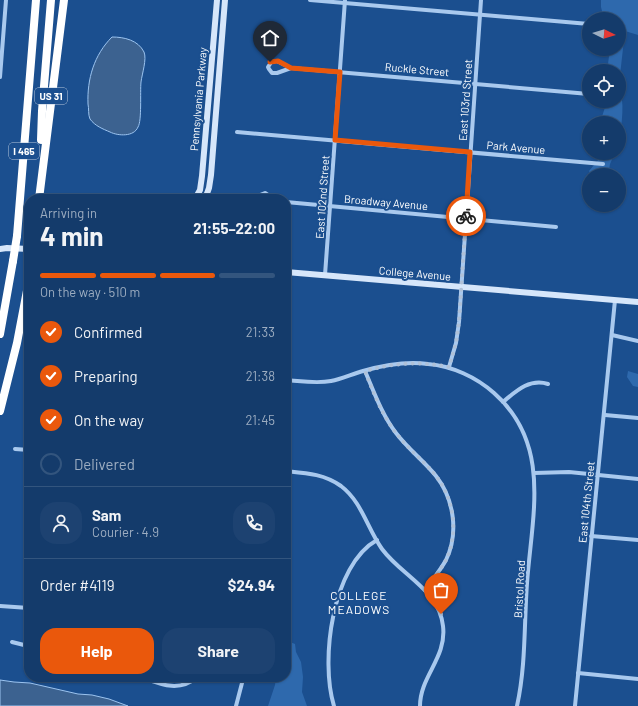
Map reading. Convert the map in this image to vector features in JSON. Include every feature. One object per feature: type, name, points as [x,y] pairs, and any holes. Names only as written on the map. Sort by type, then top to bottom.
[{"type":"highway","points":[[30,66],[31,0]]},
{"type":"highway","name":"I 465","points":[[0,334],[17,236],[36,0]]},
{"type":"highway","name":"I 465","points":[[39,194],[42,111],[51,0]]},
{"type":"highway","name":"US 31","points":[[39,194],[64,0]]},
{"type":"highway","points":[[0,411],[16,349],[24,307]]},
{"type":"main road","name":"Pennsylvania Parkway","points":[[198,194],[200,190],[202,176],[217,0]]},
{"type":"main road","name":"Pennsylvania Parkway","points":[[207,194],[211,175],[225,0]]},
{"type":"main road","points":[[0,244],[7,248]]},
{"type":"main road","points":[[0,249],[24,249]]},
{"type":"main road","name":"College Avenue","points":[[291,272],[638,302]]},
{"type":"street","points":[[0,77],[6,0]]},
{"type":"street","points":[[310,0],[582,23]]},
{"type":"street","name":"East 103rd Street","points":[[449,367],[457,334],[481,0]]},
{"type":"street","name":"East 102nd Street","points":[[325,275],[345,2]]},
{"type":"street","name":"Ruckle Street","points":[[291,68],[275,60],[270,62],[268,66],[270,71],[274,73],[291,68],[582,93]]},
{"type":"street","name":"Park Avenue","points":[[237,132],[603,164]]},
{"type":"street","name":"Broadway Avenue","points":[[291,202],[556,227]]},
{"type":"street","points":[[638,297],[638,302]]},
{"type":"street","name":"East 104th Street","points":[[575,706],[616,300]]},
{"type":"street","points":[[612,335],[638,340]]},
{"type":"street","name":"Bristol Road","points":[[291,380],[332,381],[397,363],[430,364],[449,367],[474,378],[489,389],[503,402],[517,420],[524,432],[529,446],[534,473],[535,501],[527,582],[524,656],[517,706]]},
{"type":"street","points":[[365,371],[393,429],[412,452],[436,476],[450,503],[453,526],[450,547],[446,560],[436,577],[425,590]]},
{"type":"street","points":[[503,402],[525,385],[532,383],[548,384]]},
{"type":"street","points":[[605,415],[638,418]]},
{"type":"street","points":[[14,449],[24,450]]},
{"type":"street","points":[[291,471],[324,477],[335,483],[352,497],[360,508],[377,540],[391,559],[434,600],[441,614],[444,639],[441,650],[423,688],[420,706]]},
{"type":"street","points":[[534,473],[569,472],[638,479]]},
{"type":"street","points":[[591,536],[638,540]]},
{"type":"street","points":[[334,706],[329,685],[328,663],[329,635],[334,611],[345,579],[353,562],[364,548],[377,540]]},
{"type":"street","points":[[0,606],[24,608]]},
{"type":"street","points":[[12,642],[24,645]]},
{"type":"street","points":[[578,673],[638,679]]},
{"type":"street","points":[[155,682],[166,686],[176,687],[189,682]]},
{"type":"street","points":[[236,706],[242,682]]},
{"type":"shaded area","points":[[601,0],[638,0],[638,35],[626,31],[626,12],[602,12]]},
{"type":"shaded area","points":[[112,37],[134,42],[141,48],[145,55],[141,82],[139,124],[133,133],[126,135],[113,133],[102,128],[92,121],[89,116],[88,95],[90,77],[96,60]]},
{"type":"shaded area","points":[[609,56],[622,56],[621,64],[608,64]]},
{"type":"shaded area","points":[[605,108],[622,108],[622,116],[602,116]]},
{"type":"shaded area","points":[[598,160],[612,160],[609,168],[592,168]]},
{"type":"shaded area","points":[[628,371],[638,374],[638,387],[633,386],[627,377]]},
{"type":"shaded area","points":[[291,642],[295,644],[296,652],[301,662],[303,677],[302,692],[307,706],[268,706],[275,682],[291,682]]},
{"type":"shaded area","points":[[0,680],[30,683],[78,694],[92,695],[128,706],[0,706]]},
{"type":"way so far","points":[[441,614],[437,604],[425,590],[436,577],[446,560],[450,547],[453,526],[450,503],[436,476],[412,452],[390,424],[365,371],[397,363],[430,364],[449,367],[456,343],[459,322],[466,216]]},
{"type":"district","name":"COLLEGE MEADOWS","points":[[359,602]]},
{"type":"route","points":[[270,62],[275,60],[291,68],[340,72],[335,140],[470,152],[466,216]]}]
